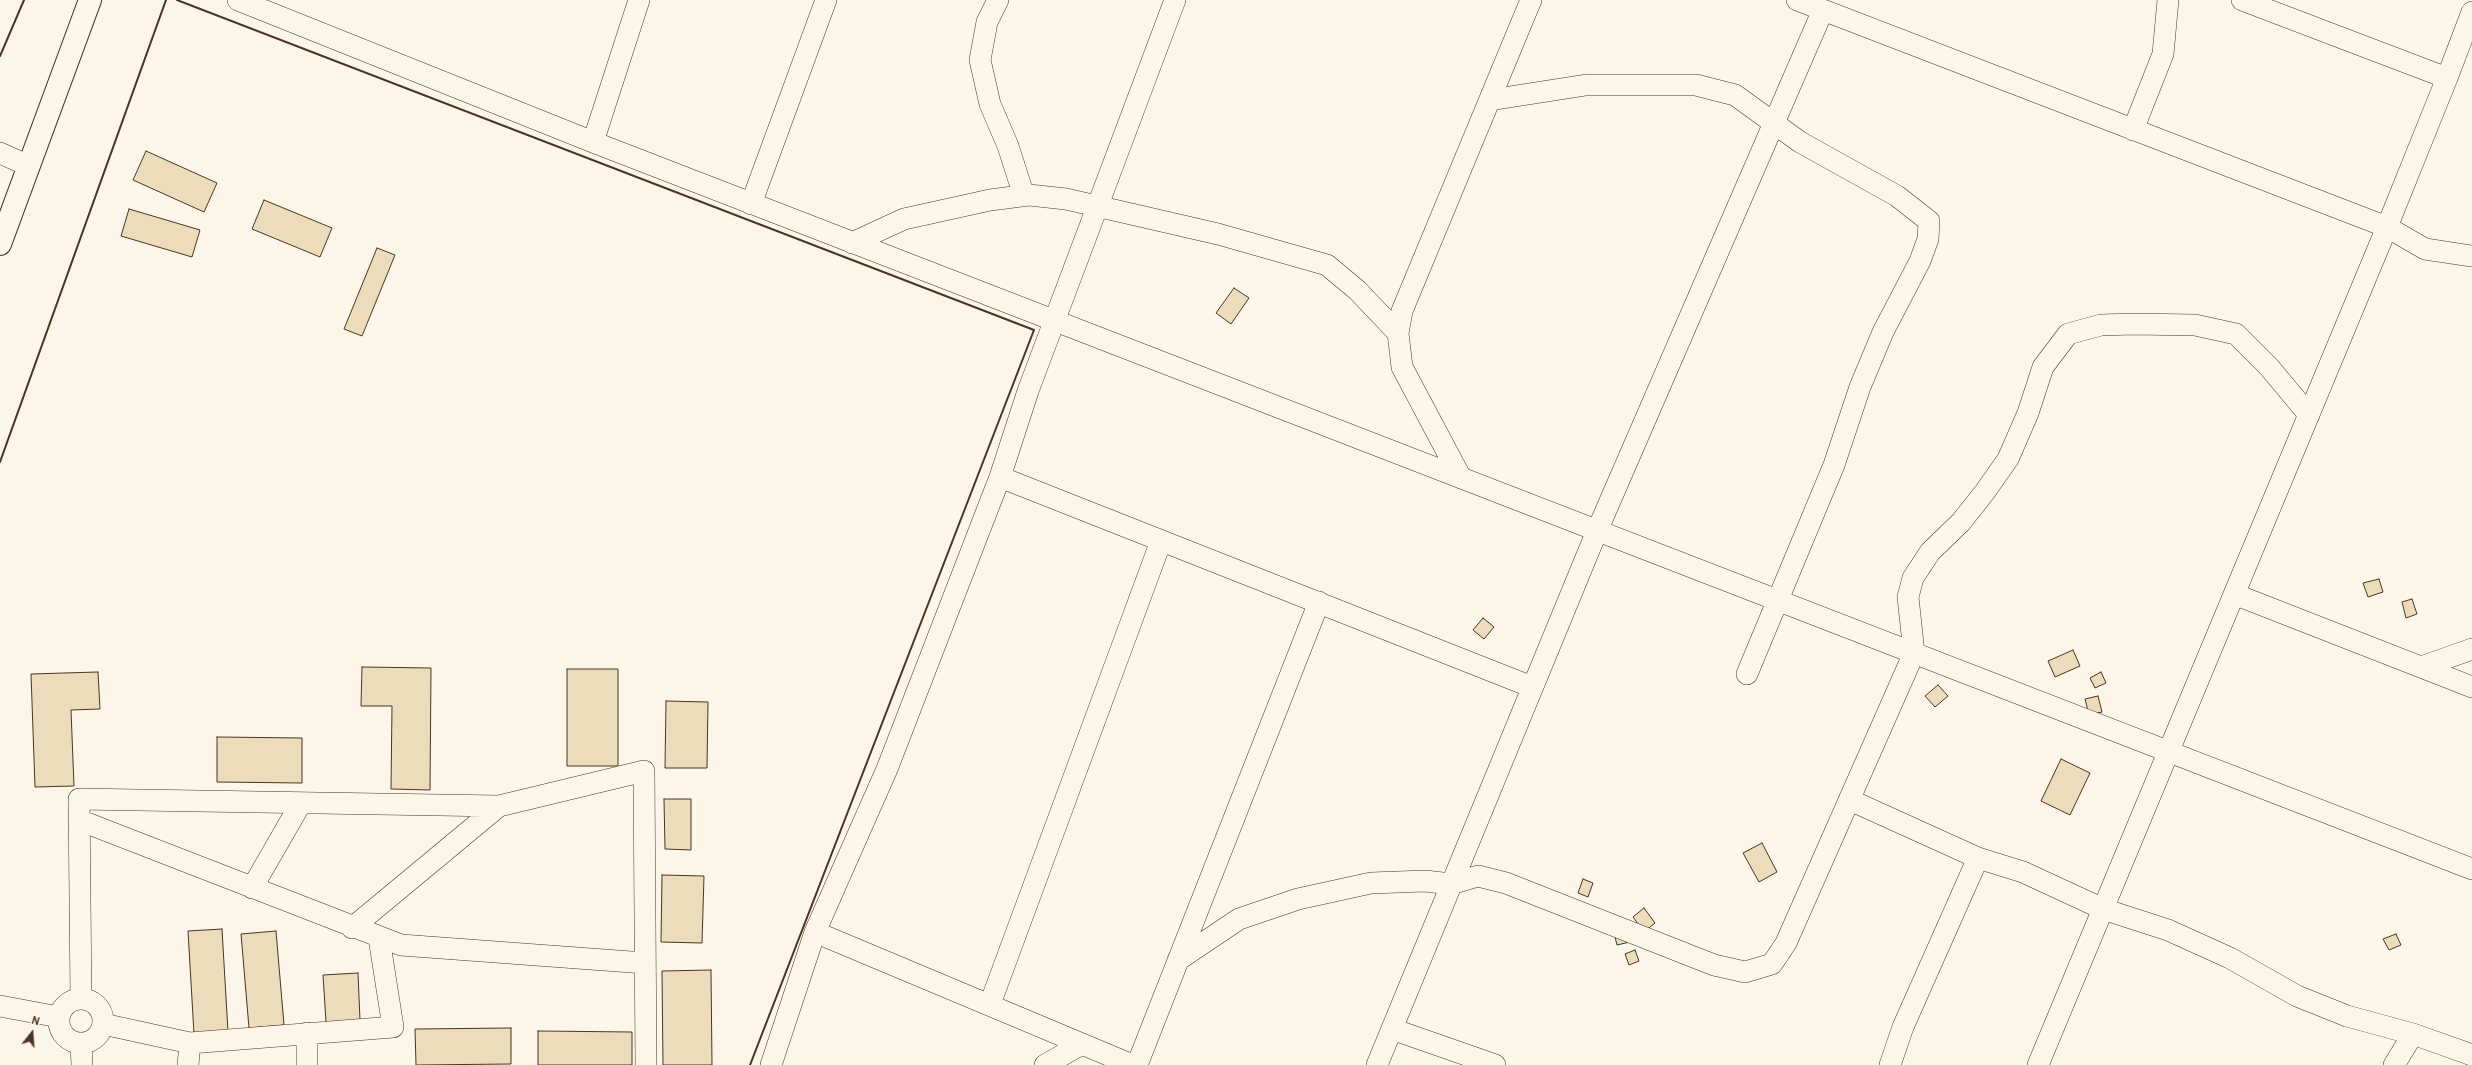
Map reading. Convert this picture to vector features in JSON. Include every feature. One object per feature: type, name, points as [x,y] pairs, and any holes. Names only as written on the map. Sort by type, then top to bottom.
[{"type":"highway","points":[[0,244],[90,0]]},
{"type":"street","points":[[238,0],[751,204],[2472,869]]},
{"type":"street","points":[[592,142],[639,0]]},
{"type":"street","points":[[751,204],[826,0]]},
{"type":"street","points":[[998,0],[987,22],[980,60],[990,104],[1008,146],[1024,196]]},
{"type":"street","points":[[771,1065],[815,932],[887,769],[1000,477],[1028,390],[1175,0]]},
{"type":"street","points":[[1461,478],[1402,367],[1398,333],[1402,311],[1531,0]]},
{"type":"street","points":[[1797,0],[2387,227],[2425,249],[2472,256]]},
{"type":"street","points":[[2133,130],[2163,54],[2168,0]]},
{"type":"street","points":[[2242,0],[2446,78]]},
{"type":"street","points":[[1377,1065],[1597,531],[1823,10]]},
{"type":"street","points":[[2038,1065],[2387,227],[2472,12]]},
{"type":"street","points":[[1490,100],[1586,85],[1696,85],[1735,94],[1800,142],[1897,196],[1929,221],[1928,239],[1920,261],[1884,332],[1860,387],[1834,465],[1747,674]]},
{"type":"street","points":[[0,153],[29,166]]},
{"type":"street","points":[[852,243],[904,219],[990,200],[1024,196],[1066,199],[1218,234],[1327,265],[1357,290],[1398,333]]},
{"type":"street","points":[[1178,960],[1239,919],[1298,898],[1371,883],[1425,881],[1451,884],[1478,876],[1506,883],[1714,965],[1745,972],[1772,964],[1786,942],[1914,653],[1908,598],[1913,578],[1930,552],[1961,522],[1984,494],[2008,459],[2028,413],[2044,367],[2068,334],[2101,325],[2133,324],[2195,325],[2236,334],[2269,366],[2309,415]]},
{"type":"street","points":[[1000,477],[1532,687]]},
{"type":"street","points":[[990,1004],[1161,541]]},
{"type":"street","points":[[2234,594],[2472,687]]},
{"type":"street","points":[[1137,1065],[1319,602]]},
{"type":"street","points":[[2421,667],[2472,649]]},
{"type":"street","points":[[81,999],[79,799],[499,806],[644,771],[646,1065]]},
{"type":"street","points":[[1850,800],[1978,858],[2023,872],[2103,910],[2168,930],[2230,958],[2297,996],[2347,1016],[2413,1034],[2472,1055]]},
{"type":"street","points":[[252,888],[301,803]]},
{"type":"street","points":[[352,928],[499,806]]},
{"type":"street","points":[[79,820],[352,928],[401,945],[645,962]]},
{"type":"street","points":[[1890,1065],[1903,1027],[1978,858]]},
{"type":"street","points":[[815,932],[990,1004],[1132,1065]]},
{"type":"street","points":[[103,1024],[190,1043],[393,1026],[379,938]]},
{"type":"street","points":[[81,999],[92,1002],[98,1007],[102,1014],[103,1024],[98,1036],[92,1041],[81,1043],[70,1041],[64,1036],[60,1029],[59,1017],[63,1007],[69,1002],[81,999]]},
{"type":"street","points":[[0,1006],[59,1017]]},
{"type":"street","points":[[1392,1028],[1495,1065]]},
{"type":"street","points":[[307,1033],[307,1065]]},
{"type":"street","points":[[2394,1065],[2413,1034]]},
{"type":"street","points":[[81,1043],[82,1065]]},
{"type":"street","points":[[188,1065],[190,1043]]},
{"type":"street","points":[[1045,1065],[1082,1044]]},
{"type":"building","points":[[146,151],[217,183],[204,212],[133,180]]},
{"type":"building","points":[[264,200],[332,228],[320,257],[252,229]]},
{"type":"building","points":[[129,209],[200,230],[192,257],[121,236]]},
{"type":"building","points":[[377,248],[395,255],[362,336],[344,329]]},
{"type":"building","points":[[1234,288],[1249,298],[1231,324],[1216,313]]},
{"type":"building","points":[[2379,579],[2383,592],[2368,597],[2363,583]]},
{"type":"building","points":[[2412,599],[2417,614],[2406,618],[2402,602]]},
{"type":"building","points":[[1483,618],[1494,627],[1484,639],[1473,630]]},
{"type":"building","points":[[2073,650],[2080,666],[2055,677],[2048,661]]},
{"type":"building","points":[[362,667],[431,668],[430,790],[391,789],[392,706],[361,706]]},
{"type":"building","points":[[567,669],[618,669],[618,766],[567,766]]},
{"type":"building","points":[[98,672],[100,709],[71,710],[74,786],[35,787],[31,674]]},
{"type":"building","points":[[2101,672],[2106,683],[2095,688],[2090,678]]},
{"type":"building","points":[[1938,685],[1948,696],[1935,707],[1925,696]]},
{"type":"building","points":[[2098,696],[2102,712],[2089,715],[2085,699]]},
{"type":"building","points":[[666,701],[708,702],[707,768],[665,768]]},
{"type":"building","points":[[217,737],[302,738],[302,783],[217,782]]},
{"type":"building","points":[[2061,759],[2090,773],[2070,815],[2041,801]]},
{"type":"building","points":[[664,799],[691,799],[691,850],[665,849]]},
{"type":"building","points":[[1762,843],[1777,872],[1759,882],[1743,853]]},
{"type":"building","points":[[662,875],[704,876],[702,943],[661,942]]},
{"type":"building","points":[[1583,879],[1593,883],[1588,897],[1578,893]]},
{"type":"building","points":[[1644,908],[1655,923],[1644,932],[1633,917]]},
{"type":"building","points":[[222,929],[228,1032],[194,1034],[188,931]]},
{"type":"building","points":[[1613,929],[1630,942],[1617,945]]},
{"type":"building","points":[[276,931],[284,1025],[249,1028],[241,934]]},
{"type":"building","points":[[2396,934],[2401,945],[2389,950],[2383,939]]},
{"type":"building","points":[[1635,950],[1639,961],[1629,965],[1625,954]]},
{"type":"building","points":[[711,970],[712,1065],[663,1065],[662,971]]},
{"type":"building","points":[[358,973],[360,1020],[326,1022],[323,975]]},
{"type":"building","points":[[511,1028],[511,1064],[416,1065],[415,1029]]},
{"type":"building","points":[[538,1031],[632,1032],[632,1065],[538,1065]]},
{"type":"wall","points":[[0,56],[24,0]]},
{"type":"wall","points":[[0,462],[166,0]]},
{"type":"wall","points":[[177,0],[1034,330],[750,1065]]}]
